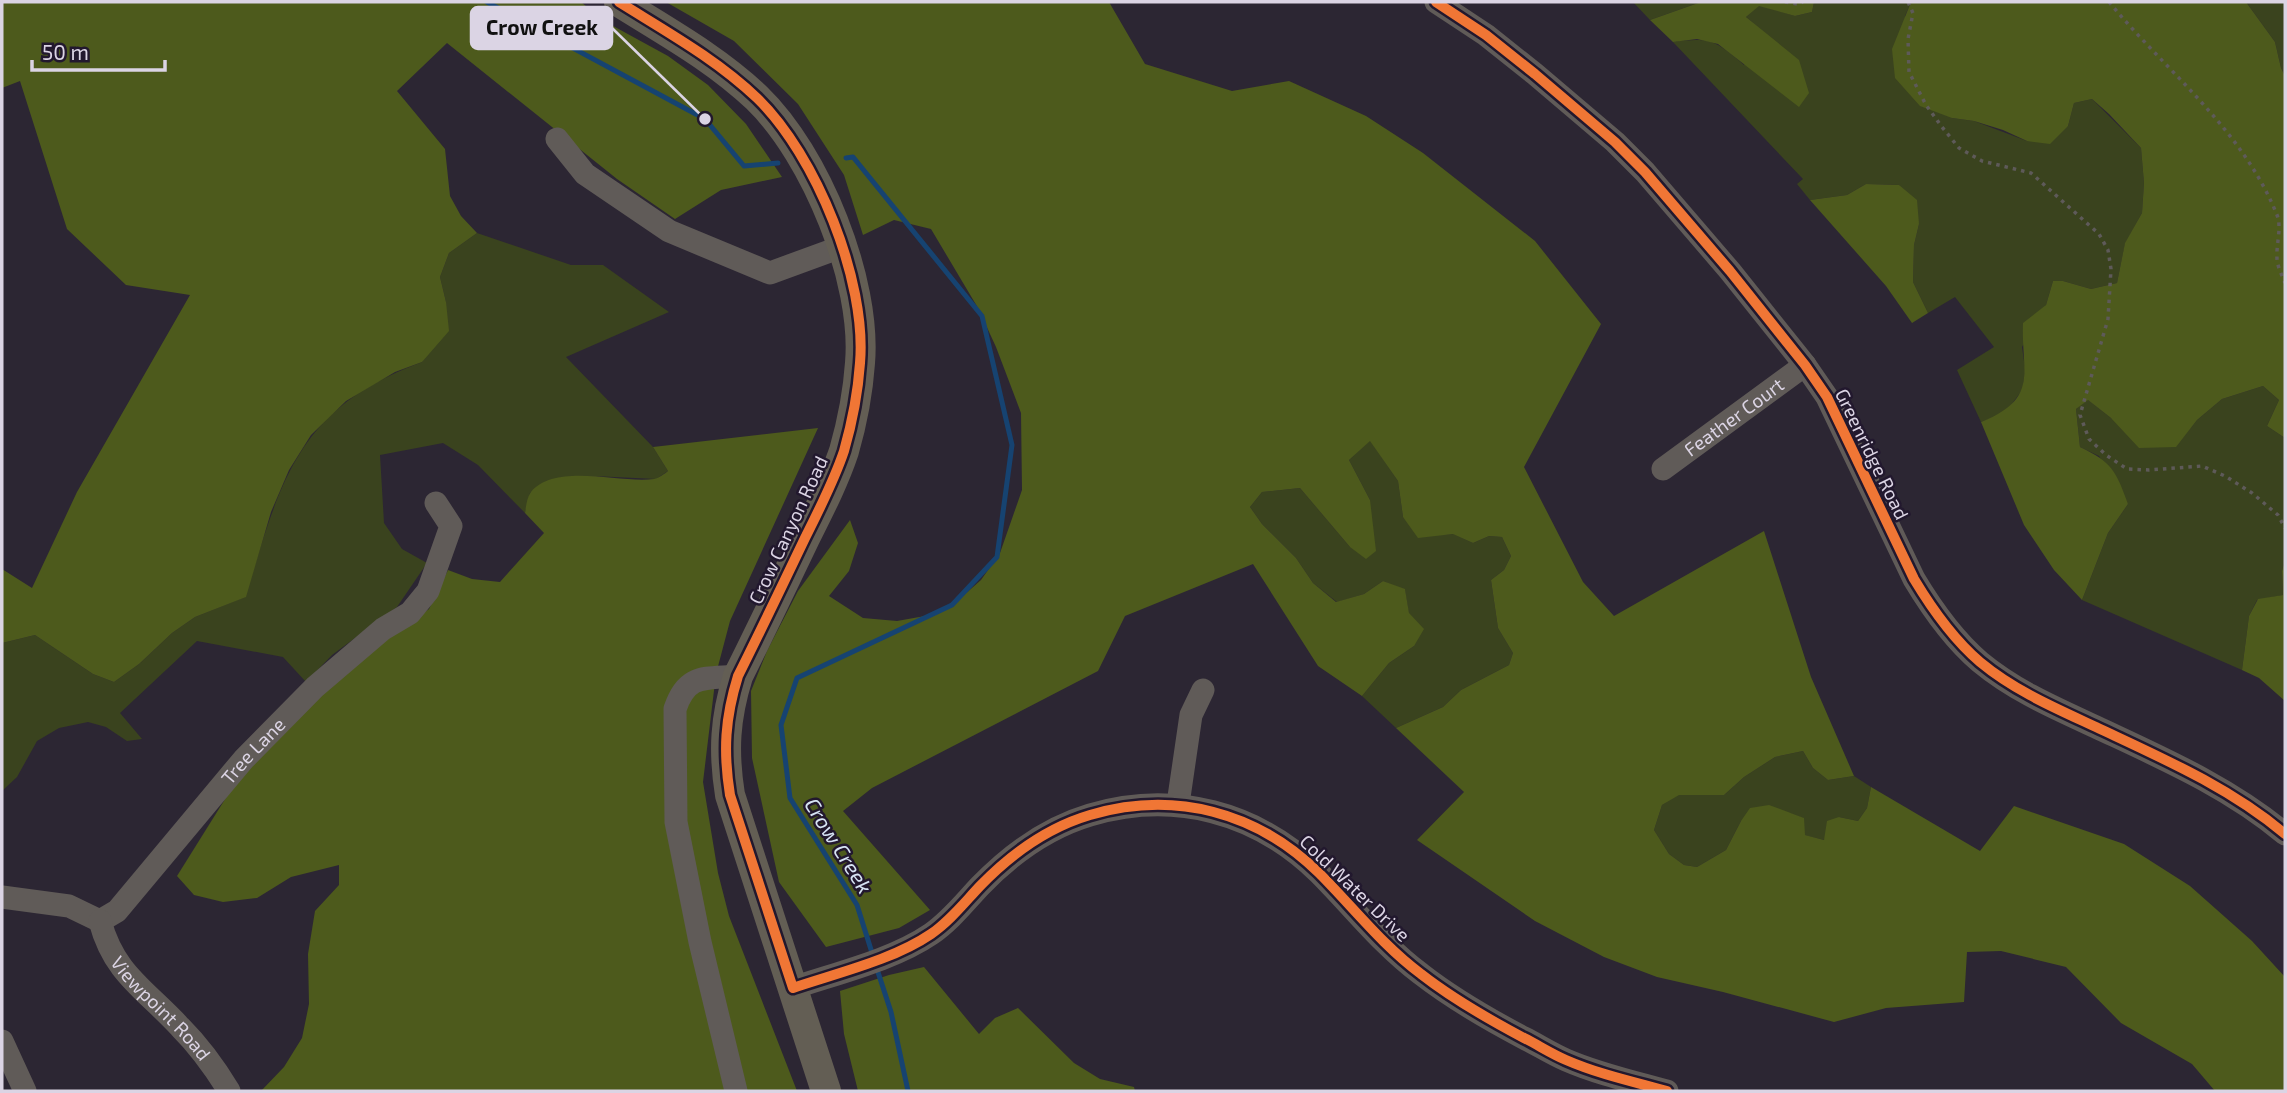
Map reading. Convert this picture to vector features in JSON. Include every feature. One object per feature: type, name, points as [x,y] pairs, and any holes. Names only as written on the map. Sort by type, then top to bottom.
[{"type":"main road","name":"Crow Canyon Road","points":[[619,2],[719,65],[759,100],[799,148],[828,206],[856,305],[860,361],[844,451],[830,487],[738,676],[729,707],[724,763],[730,795],[826,1091]]},
{"type":"street","name":"Greenridge Road","points":[[1436,2],[1486,35],[1577,108],[1645,172],[1805,365],[1844,428],[1914,579],[1960,643],[2010,684],[2193,774],[2261,814],[2285,834]]},
{"type":"street","points":[[557,139],[584,174],[669,231],[770,273],[841,247]]},
{"type":"street","name":"Feather Court","points":[[1663,469],[1805,365]]},
{"type":"street","name":"Tree Lane","points":[[100,921],[117,911],[244,759],[315,687],[383,629],[410,613],[428,591],[451,526],[436,503]]},
{"type":"street","points":[[736,1091],[700,942],[676,822],[675,709],[681,692],[695,681],[738,676]]},
{"type":"street","points":[[1178,804],[1191,715],[1203,690]]},
{"type":"street","name":"Cold Water Drive","points":[[793,988],[887,956],[931,934],[1016,852],[1056,827],[1109,810],[1178,804],[1221,814],[1264,830],[1293,850],[1318,872],[1381,939],[1419,973],[1471,1010],[1566,1060],[1667,1091]]},
{"type":"street","points":[[2,897],[69,906],[100,921]]},
{"type":"street","name":"Viewpoint Road","points":[[100,921],[106,945],[123,971],[198,1046],[229,1091]]},
{"type":"street","points":[[2,1041],[25,1091]]},
{"type":"path","points":[[1785,2],[1803,2]]},
{"type":"path","points":[[1908,2],[1913,13],[1908,39],[1909,72],[1926,105],[1942,127],[1959,148],[1982,160],[2031,173],[2099,234],[2108,250],[2111,270],[2108,319],[2080,415],[2089,439],[2127,469],[2202,466],[2225,476],[2252,492],[2278,514],[2285,528]]},
{"type":"path","points":[[2109,2],[2130,28],[2197,96],[2254,170],[2278,219],[2276,262],[2285,283]]},
{"type":"green space","points":[[2,2],[581,2],[604,21],[668,56],[708,85],[746,124],[782,177],[721,190],[675,219],[617,179],[447,43],[397,91],[445,149],[450,196],[461,216],[477,233],[449,253],[440,277],[449,331],[422,362],[395,372],[346,401],[311,435],[289,470],[271,512],[246,597],[195,617],[114,682],[93,674],[35,635],[2,643],[2,569],[32,588],[77,492],[190,295],[126,285],[67,229],[20,81],[2,88]]},
{"type":"green space","points":[[666,2],[1109,2],[1145,64],[1232,91],[1289,81],[1366,116],[1423,153],[1535,241],[1601,324],[1524,467],[1583,582],[1614,616],[1764,531],[1811,677],[1854,776],[1828,780],[1813,768],[1803,751],[1775,757],[1744,777],[1724,795],[1679,795],[1662,805],[1654,830],[1669,854],[1684,865],[1697,867],[1726,850],[1750,808],[1769,805],[1804,818],[1805,835],[1824,840],[1827,821],[1839,817],[1858,821],[1867,808],[1871,787],[1980,851],[2014,806],[2124,844],[2190,886],[2252,941],[2285,977],[2285,1091],[2215,1091],[2192,1064],[2121,1023],[2066,967],[2001,951],[1967,952],[1964,1002],[1886,1008],[1834,1022],[1657,977],[1604,957],[1535,921],[1417,840],[1464,792],[1396,728],[1443,707],[1461,690],[1509,665],[1513,653],[1498,628],[1491,580],[1504,570],[1511,556],[1502,537],[1489,536],[1473,543],[1453,534],[1418,538],[1403,517],[1398,481],[1370,441],[1349,460],[1370,500],[1376,551],[1366,559],[1350,547],[1300,488],[1262,492],[1250,507],[1262,524],[1296,558],[1313,583],[1336,602],[1364,594],[1383,581],[1405,589],[1409,613],[1424,629],[1414,646],[1389,663],[1362,696],[1318,666],[1253,564],[1125,616],[1098,671],[872,788],[843,811],[930,910],[899,928],[826,947],[779,882],[752,758],[751,691],[767,651],[798,591],[850,520],[858,543],[849,571],[829,596],[863,618],[897,621],[936,614],[956,602],[981,580],[1000,553],[1022,490],[1021,413],[978,308],[931,229],[894,220],[863,235],[844,175],[798,104],[734,41]]},
{"type":"green space","points":[[1633,2],[1701,2],[1650,20]]},
{"type":"green space","points":[[1701,2],[1814,2],[1812,12],[1795,16],[1759,6],[1746,17],[1799,60],[1809,93],[1799,107],[1718,44],[1697,39],[1673,42],[1650,20]]},
{"type":"green space","points":[[1814,2],[1911,2],[1905,16],[1952,118],[1974,121],[2027,141],[2068,126],[2074,103],[2092,99],[2141,148],[2144,183],[2142,213],[2125,244],[2117,283],[2091,289],[2053,281],[2046,305],[2022,347],[2025,368],[2023,389],[1998,416],[1981,422],[1957,370],[1994,347],[1955,297],[1928,313],[1913,282],[1914,245],[1919,224],[1899,185],[1866,184],[1847,195],[1810,200],[1797,184],[1803,179],[1673,42],[1696,40],[1712,43],[1744,65],[1766,34],[1746,17],[1759,5],[1795,16],[1812,12]]},
{"type":"green space","points":[[1911,2],[2246,2],[2275,42],[2285,76],[2285,438],[2267,426],[2279,400],[2263,386],[2222,399],[2197,420],[2176,447],[2139,448],[2111,418],[2088,400],[2076,409],[2080,447],[2112,469],[2128,504],[2108,533],[2082,600],[2054,570],[2024,525],[1981,422],[2000,413],[2020,393],[2024,370],[2023,323],[2046,305],[2053,281],[2091,289],[2117,283],[2125,243],[2142,213],[2144,183],[2141,148],[2092,99],[2074,103],[2068,126],[2050,144],[2027,141],[2003,130],[1974,121],[1952,118],[1920,106],[1895,78],[1892,49]]},
{"type":"green space","points":[[2246,2],[2285,2],[2285,76],[2275,42]]},
{"type":"green space","points":[[1866,184],[1899,185],[1917,200],[1919,224],[1914,245],[1913,282],[1928,313],[1912,323],[1886,286],[1810,200],[1847,195]]},
{"type":"green space","points":[[477,233],[571,265],[603,265],[669,312],[566,357],[653,447],[668,471],[656,479],[593,476],[562,478],[530,493],[525,513],[478,465],[443,443],[380,455],[384,523],[402,549],[427,563],[397,607],[332,655],[306,682],[283,657],[197,641],[120,713],[142,739],[127,741],[106,727],[88,722],[59,728],[37,741],[17,777],[2,791],[2,643],[35,635],[93,674],[114,682],[195,617],[245,597],[270,518],[300,453],[321,426],[347,402],[380,381],[422,362],[446,302],[440,277],[449,253]]},
{"type":"green space","points":[[2263,386],[2279,400],[2267,426],[2285,438],[2283,595],[2257,600],[2249,616],[2242,670],[2082,600],[2108,533],[2128,504],[2099,456],[2080,447],[2076,409],[2087,399],[2111,418],[2175,447],[2197,420],[2222,399]]},
{"type":"green space","points":[[818,428],[730,621],[716,674],[703,782],[718,873],[729,916],[797,1091],[261,1091],[284,1067],[302,1038],[309,1004],[308,954],[315,911],[339,885],[339,865],[291,877],[257,898],[223,902],[194,895],[177,876],[242,772],[269,738],[395,633],[429,609],[448,570],[472,579],[500,582],[544,533],[525,513],[531,492],[542,483],[572,476],[654,479],[668,471],[653,447]]},
{"type":"green space","points":[[1370,440],[1398,481],[1403,517],[1434,535],[1454,534],[1473,543],[1489,536],[1502,537],[1511,556],[1504,570],[1491,580],[1498,628],[1513,653],[1509,665],[1461,690],[1443,707],[1396,728],[1362,696],[1389,663],[1414,646],[1405,590],[1383,581],[1364,594],[1337,602],[1313,583],[1296,558],[1262,524],[1250,507],[1262,492],[1300,488],[1350,547],[1370,500],[1349,460]]},
{"type":"green space","points":[[2285,561],[2285,701],[2259,678],[2242,670],[2249,616],[2258,599],[2283,595],[2282,571]]},
{"type":"green space","points":[[1803,751],[1813,768],[1828,780],[1854,776],[1871,787],[1867,808],[1858,821],[1839,817],[1824,840],[1804,835],[1803,818],[1790,813],[1741,821],[1726,850],[1697,867],[1684,865],[1669,854],[1654,830],[1662,805],[1679,794],[1724,795],[1744,777],[1775,757]]},
{"type":"green space","points":[[924,967],[979,1034],[995,1018],[1018,1008],[1074,1063],[1100,1079],[1134,1087],[1135,1091],[858,1091],[844,1034],[840,991]]},
{"type":"waterway","name":"Crow Creek","points":[[487,2],[705,119],[744,166],[778,163]]},
{"type":"waterway","name":"Crow Creek","points":[[846,158],[853,157],[982,316],[1012,445],[997,557],[952,605],[797,678],[781,725],[790,798],[857,905],[873,956]]},
{"type":"waterway","name":"Crow Creek","points":[[876,966],[891,1012],[908,1091]]},
{"type":"cycle path","points":[[619,2],[725,71],[757,98],[779,122],[799,152],[833,221],[855,295],[860,330],[860,363],[850,430],[844,451],[826,495],[738,676],[726,735],[730,795],[793,988],[900,951],[931,934],[957,912],[1004,863],[1030,843],[1059,827],[1090,815],[1121,808],[1183,806],[1241,821],[1295,852],[1407,963],[1484,1016],[1566,1060],[1603,1074],[1667,1091]]},
{"type":"cycle path","points":[[1436,2],[1486,35],[1615,142],[1645,172],[1730,271],[1827,397],[1914,579],[1944,623],[1970,653],[2021,690],[2194,774],[2264,817],[2285,834]]},
{"type":"place","name":"Crow Creek","points":[[705,119]]}]
